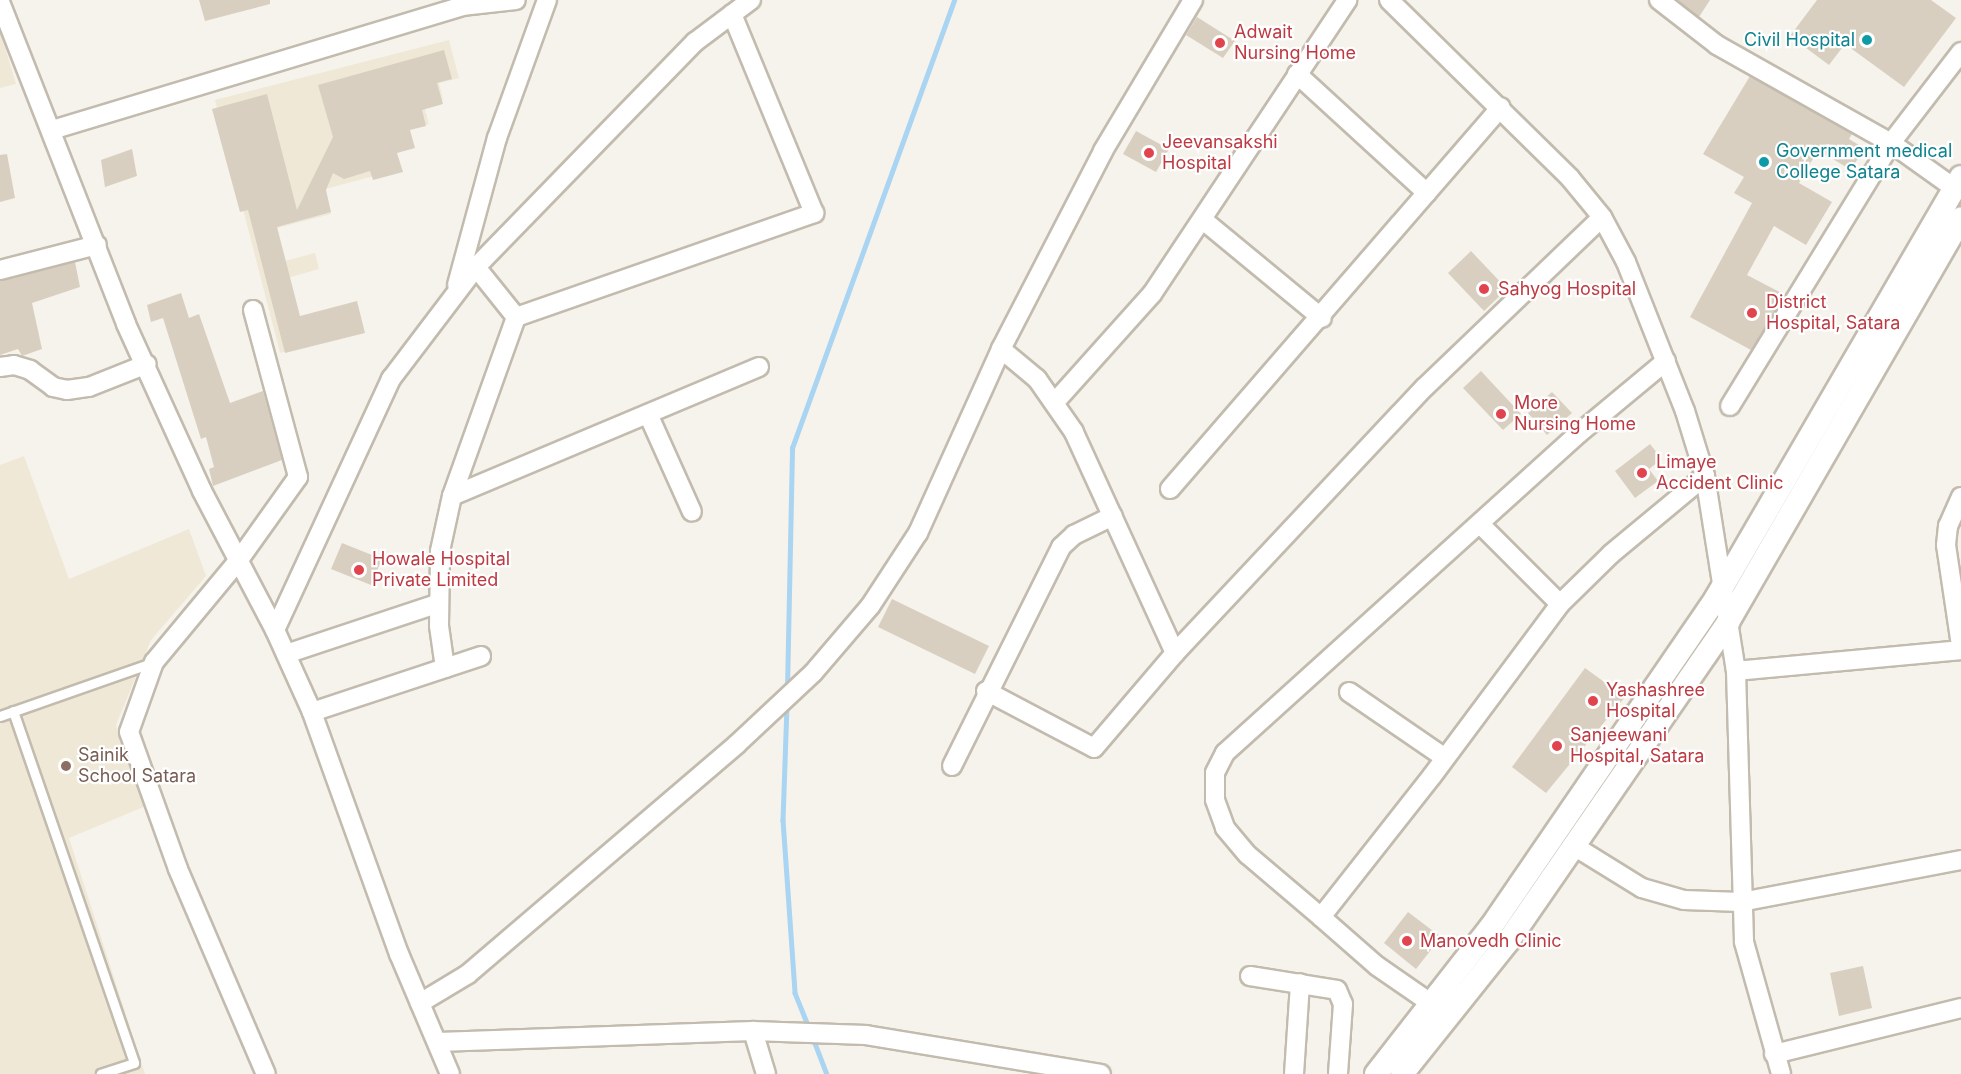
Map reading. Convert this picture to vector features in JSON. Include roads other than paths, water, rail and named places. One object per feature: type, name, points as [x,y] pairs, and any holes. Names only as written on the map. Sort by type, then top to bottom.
[{"type":"street","points":[[52,130],[462,6],[516,0]]},
{"type":"street","points":[[454,296],[497,138],[547,0]]},
{"type":"street","points":[[275,630],[390,378],[476,267],[695,42],[751,0]]},
{"type":"street","points":[[420,1003],[468,974],[620,847],[813,673],[871,604],[918,533],[1001,349],[1103,152],[1193,0]]},
{"type":"street","points":[[1055,402],[1152,294],[1347,0]]},
{"type":"street","points":[[1389,0],[1501,107],[1570,178],[1602,217],[1626,262],[1666,361],[1705,476],[1725,585],[1736,671],[1741,902],[1744,942],[1781,1074]]},
{"type":"street","points":[[1402,1074],[1509,940],[1574,846],[1626,750],[1725,585],[1958,182],[1717,45],[1659,0]]},
{"type":"street","points":[[0,2],[126,324],[147,364],[202,491],[275,630],[312,712],[399,954],[450,1074]]},
{"type":"street","points":[[516,317],[814,213],[732,14]]},
{"type":"street","points":[[1730,406],[1891,143],[1961,52]]},
{"type":"street","points":[[1297,74],[1427,193]]},
{"type":"street","points":[[1170,489],[1322,318],[1501,107]]},
{"type":"street","points":[[986,691],[1094,748],[1175,653],[1425,387],[1602,217]]},
{"type":"street","points":[[1376,1074],[1626,750],[1728,622],[1961,219]]},
{"type":"street","points":[[1203,220],[1322,318]]},
{"type":"street","points":[[0,270],[97,245]]},
{"type":"street","points":[[476,267],[516,317]]},
{"type":"street","points":[[254,310],[298,477],[238,561],[154,662],[129,732],[178,868],[266,1074]]},
{"type":"street","points":[[445,668],[440,603],[440,551],[452,496],[516,317]]},
{"type":"street","points":[[1001,349],[1037,379],[1074,432],[1175,653]]},
{"type":"street","points":[[1449,1015],[1429,1004],[1248,855],[1225,828],[1215,800],[1215,773],[1225,753],[1666,361]]},
{"type":"street","points":[[0,367],[22,368],[67,390],[89,387],[147,364]]},
{"type":"street","points":[[452,496],[759,367]]},
{"type":"street","points":[[648,414],[692,512]]},
{"type":"street","points":[[1321,917],[1445,758],[1560,604],[1611,554],[1705,476]]},
{"type":"street","points":[[1736,671],[1961,647],[1946,545],[1948,526],[1961,497]]},
{"type":"street","points":[[952,766],[986,691],[1061,547],[1074,535],[1113,516]]},
{"type":"street","points":[[1480,524],[1560,604]]},
{"type":"street","points":[[286,654],[440,603]]},
{"type":"street","points":[[312,712],[481,656]]},
{"type":"street","points":[[1349,692],[1445,758]]},
{"type":"street","points":[[1574,846],[1642,888],[1684,900],[1741,902],[1961,860]]},
{"type":"street","points":[[1251,976],[1337,990],[1341,996],[1338,1074]]},
{"type":"street","points":[[1294,1074],[1300,983]]},
{"type":"street","points":[[1774,1054],[1961,1008]]},
{"type":"street","points":[[438,1042],[753,1031],[866,1035],[1101,1074]]},
{"type":"street","points":[[753,1031],[766,1074]]},
{"type":"lane","points":[[0,716],[154,662]]},
{"type":"lane","points":[[13,711],[134,1063],[101,1074]]},
{"type":"waterway","points":[[787,689],[792,448],[954,0]]},
{"type":"waterway","points":[[787,706],[783,820],[795,993],[809,1028]]},
{"type":"waterway","points":[[813,1038],[827,1074]]},
{"type":"place","name":"Civil Hospital","points":[[1867,40]]},
{"type":"place","name":"Adwait Nursing Home","points":[[1220,43]]},
{"type":"place","name":"Jeevansakshi Hospital","points":[[1149,153]]},
{"type":"place","name":"Government medical College Satara","points":[[1764,162]]},
{"type":"place","name":"Sahyog Hospital","points":[[1484,289]]},
{"type":"place","name":"District Hospital, Satara","points":[[1752,313]]},
{"type":"place","name":"More Nursing Home","points":[[1501,414]]},
{"type":"place","name":"Limaye Accident Clinic","points":[[1642,473]]},
{"type":"place","name":"Howale Hospital Private Limited","points":[[359,570]]},
{"type":"place","name":"Yashashree Hospital","points":[[1593,701]]},
{"type":"place","name":"Sanjeewani Hospital, Satara","points":[[1557,746]]},
{"type":"place","name":"Sainik School Satara","points":[[66,766]]},
{"type":"place","name":"Manovedh Clinic","points":[[1407,941]]}]
